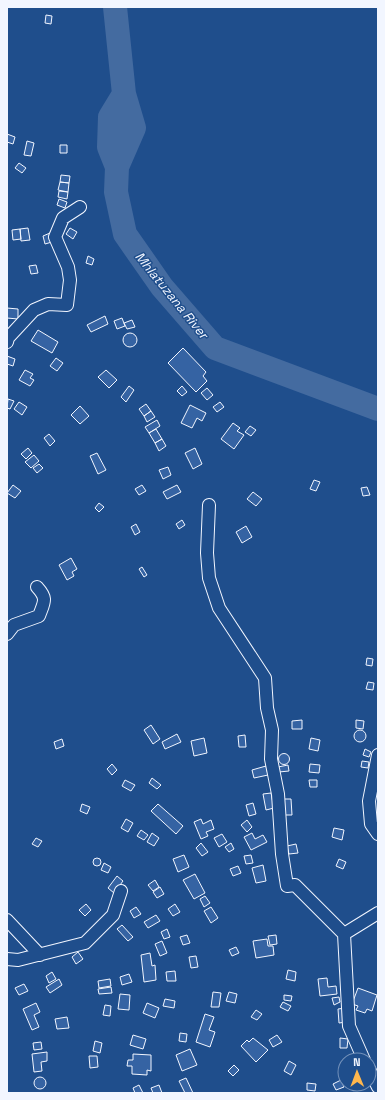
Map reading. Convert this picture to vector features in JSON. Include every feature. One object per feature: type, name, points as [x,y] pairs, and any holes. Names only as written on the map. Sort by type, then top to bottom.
[{"type":"street","points":[[7,342],[8,338],[34,310],[48,304],[67,305],[70,280],[68,267],[54,237],[63,218],[80,206]]},
{"type":"street","points":[[209,505],[207,553],[209,578],[219,608],[265,678],[267,708],[272,730],[271,759],[278,794],[282,854],[287,886],[295,885],[344,934],[348,1026],[360,1052]]},
{"type":"street","points":[[7,634],[14,625],[39,616],[45,600],[43,594],[36,587]]},
{"type":"street","points":[[378,755],[369,801],[371,824],[378,834]]},
{"type":"street","points":[[7,959],[18,960],[85,943],[114,915],[121,891]]},
{"type":"street","points":[[344,934],[378,913]]},
{"type":"street","points":[[7,920],[40,955]]},
{"type":"building","points":[[46,15],[52,16],[51,24],[45,23]]},
{"type":"building","points":[[7,134],[15,137],[13,144],[7,142]]},
{"type":"building","points":[[27,141],[34,143],[31,156],[24,155]]},
{"type":"building","points":[[60,145],[67,145],[67,153],[60,153]]},
{"type":"building","points":[[19,163],[26,168],[22,173],[15,168]]},
{"type":"building","points":[[61,175],[70,176],[69,183],[60,182]]},
{"type":"building","points":[[60,182],[69,183],[68,192],[58,190]]},
{"type":"building","points":[[59,191],[68,192],[67,199],[58,197]]},
{"type":"building","points":[[59,199],[67,202],[65,208],[57,205]]},
{"type":"building","points":[[28,228],[30,240],[21,241],[20,229]]},
{"type":"building","points":[[70,228],[77,232],[73,239],[66,234]]},
{"type":"building","points":[[20,229],[21,239],[13,240],[12,230]]},
{"type":"building","points":[[50,233],[52,242],[45,244],[43,236]]},
{"type":"building","points":[[88,256],[94,259],[92,265],[86,263]]},
{"type":"building","points":[[36,265],[38,273],[31,274],[29,266]]},
{"type":"building","points":[[7,308],[18,309],[18,319],[7,318]]},
{"type":"building","points":[[105,316],[108,324],[91,332],[87,325]]},
{"type":"building","points":[[122,318],[125,326],[117,329],[114,321]]},
{"type":"building","points":[[132,320],[135,327],[127,329],[124,323]]},
{"type":"building","points":[[38,330],[58,342],[52,353],[31,341]]},
{"type":"building","points":[[130,333],[135,335],[137,340],[135,345],[130,347],[125,345],[123,340],[125,335]]},
{"type":"building","points":[[183,348],[206,372],[203,376],[207,381],[196,392],[168,363]]},
{"type":"building","points":[[7,356],[15,359],[13,366],[7,364]]},
{"type":"building","points":[[56,358],[63,363],[57,371],[50,366]]},
{"type":"building","points":[[25,370],[33,374],[30,378],[34,380],[30,386],[19,380]]},
{"type":"building","points":[[106,370],[117,380],[109,388],[98,377]]},
{"type":"building","points":[[129,386],[134,390],[126,402],[121,397]]},
{"type":"building","points":[[182,386],[187,392],[182,396],[177,391]]},
{"type":"building","points":[[207,388],[213,395],[207,400],[201,393]]},
{"type":"building","points":[[8,399],[14,401],[10,409],[7,408]]},
{"type":"building","points":[[19,402],[27,407],[22,415],[14,409]]},
{"type":"building","points":[[220,402],[224,407],[217,412],[213,407]]},
{"type":"building","points":[[146,404],[151,411],[144,416],[139,409]]},
{"type":"building","points":[[190,405],[206,413],[202,421],[197,418],[192,428],[181,423]]},
{"type":"building","points":[[80,406],[89,416],[80,424],[71,415]]},
{"type":"building","points":[[151,411],[155,417],[147,422],[144,416]]},
{"type":"building","points":[[157,420],[160,426],[149,433],[145,427]]},
{"type":"building","points":[[233,423],[240,428],[237,431],[244,435],[234,449],[221,439]]},
{"type":"building","points":[[250,426],[256,430],[251,436],[245,432]]},
{"type":"building","points":[[156,429],[162,439],[155,443],[149,433]]},
{"type":"building","points":[[49,434],[55,441],[50,446],[44,438]]},
{"type":"building","points":[[162,439],[166,446],[159,451],[155,443]]},
{"type":"building","points":[[28,448],[32,453],[26,459],[21,454]]},
{"type":"building","points":[[195,448],[202,464],[193,469],[185,453]]},
{"type":"building","points":[[97,453],[106,470],[98,474],[90,456]]},
{"type":"building","points":[[34,455],[39,461],[31,468],[25,462]]},
{"type":"building","points":[[39,464],[43,468],[37,473],[33,468]]},
{"type":"building","points":[[168,467],[171,475],[163,479],[159,470]]},
{"type":"building","points":[[314,480],[320,482],[316,491],[310,489]]},
{"type":"building","points":[[13,485],[21,491],[15,498],[7,493]]},
{"type":"building","points":[[142,485],[146,491],[139,495],[135,489]]},
{"type":"building","points":[[177,485],[181,492],[167,499],[163,492]]},
{"type":"building","points":[[367,487],[370,495],[363,496],[361,488]]},
{"type":"building","points":[[253,492],[262,499],[256,506],[247,499]]},
{"type":"building","points":[[99,503],[104,507],[99,512],[95,508]]},
{"type":"building","points":[[182,520],[185,525],[179,529],[176,524]]},
{"type":"building","points":[[136,524],[140,532],[135,535],[131,527]]},
{"type":"building","points":[[246,526],[252,537],[242,543],[236,532]]},
{"type":"building","points":[[71,558],[77,569],[72,572],[74,576],[67,580],[59,565]]},
{"type":"building","points":[[142,567],[147,575],[144,577],[139,569]]},
{"type":"building","points":[[367,658],[373,659],[372,666],[366,665]]},
{"type":"building","points":[[368,682],[374,683],[373,690],[366,689]]},
{"type":"building","points":[[302,720],[302,729],[292,729],[292,721]]},
{"type":"building","points":[[356,720],[364,721],[363,729],[356,728]]},
{"type":"building","points":[[151,725],[160,739],[153,744],[144,730]]},
{"type":"building","points":[[360,730],[364,732],[366,736],[364,740],[360,742],[356,740],[354,736],[356,732]]},
{"type":"building","points":[[177,734],[181,742],[165,749],[162,742]]},
{"type":"building","points":[[245,735],[246,747],[239,747],[238,736]]},
{"type":"building","points":[[204,738],[207,753],[194,756],[191,741]]},
{"type":"building","points":[[311,738],[320,740],[318,751],[309,749]]},
{"type":"building","points":[[62,739],[64,746],[56,749],[54,742]]},
{"type":"building","points":[[365,749],[371,752],[369,757],[363,755]]},
{"type":"building","points":[[282,754],[286,754],[288,755],[288,763],[282,764],[279,761],[279,757]]},
{"type":"building","points":[[362,761],[369,762],[368,768],[361,767]]},
{"type":"building","points":[[112,764],[117,770],[112,775],[107,769]]},
{"type":"building","points":[[310,764],[320,765],[319,773],[309,772]]},
{"type":"building","points":[[288,765],[289,771],[279,772],[278,767]]},
{"type":"building","points":[[266,766],[268,775],[254,778],[252,770]]},
{"type":"building","points":[[152,778],[161,785],[157,789],[149,783]]},
{"type":"building","points":[[125,780],[135,785],[131,791],[122,786]]},
{"type":"building","points":[[309,780],[317,780],[317,787],[310,787]]},
{"type":"building","points":[[271,793],[274,808],[266,810],[263,794]]},
{"type":"building","points":[[283,799],[291,799],[292,815],[284,815]]},
{"type":"building","points":[[253,803],[256,814],[249,816],[246,805]]},
{"type":"building","points":[[82,804],[90,807],[87,814],[80,811]]},
{"type":"building","points":[[158,804],[183,826],[176,834],[151,811]]},
{"type":"building","points":[[126,819],[133,823],[128,832],[121,828]]},
{"type":"building","points":[[201,819],[203,824],[211,820],[214,829],[206,832],[208,836],[201,839],[194,822]]},
{"type":"building","points":[[247,820],[252,827],[247,832],[241,825]]},
{"type":"building","points":[[334,828],[344,830],[342,840],[332,837]]},
{"type":"building","points":[[141,830],[148,835],[144,840],[137,836]]},
{"type":"building","points":[[152,833],[159,838],[154,846],[147,842]]},
{"type":"building","points":[[252,833],[255,839],[263,835],[267,842],[251,850],[244,837]]},
{"type":"building","points":[[222,834],[227,842],[219,847],[214,838]]},
{"type":"building","points":[[36,838],[42,841],[38,847],[32,844]]},
{"type":"building","points":[[201,843],[208,852],[202,856],[196,848]]},
{"type":"building","points":[[231,843],[234,849],[229,852],[225,847]]},
{"type":"building","points":[[296,844],[298,853],[289,854],[287,846]]},
{"type":"building","points":[[184,855],[189,867],[178,872],[173,859]]},
{"type":"building","points":[[251,855],[253,863],[246,864],[244,856]]},
{"type":"building","points":[[97,858],[100,859],[100,865],[97,866],[94,865],[93,862],[94,859]]},
{"type":"building","points":[[339,859],[346,862],[343,869],[336,866]]},
{"type":"building","points":[[104,863],[111,867],[108,873],[101,870]]},
{"type":"building","points":[[263,865],[266,881],[256,883],[252,868]]},
{"type":"building","points":[[238,866],[241,873],[233,876],[230,869]]},
{"type":"building","points":[[195,874],[205,893],[194,899],[183,880]]},
{"type":"building","points":[[117,876],[123,881],[114,893],[108,888]]},
{"type":"building","points":[[155,880],[159,887],[153,891],[148,885]]},
{"type":"building","points":[[160,887],[164,894],[157,898],[153,892]]},
{"type":"building","points":[[205,896],[210,903],[204,907],[200,899]]},
{"type":"building","points":[[86,904],[91,910],[85,916],[79,910]]},
{"type":"building","points":[[175,904],[180,912],[173,916],[168,909]]},
{"type":"building","points":[[136,907],[141,914],[134,918],[130,911]]},
{"type":"building","points":[[211,907],[218,918],[211,923],[204,911]]},
{"type":"building","points":[[156,915],[160,921],[148,928],[144,922]]},
{"type":"building","points":[[122,925],[133,937],[128,941],[117,929]]},
{"type":"building","points":[[167,929],[170,937],[164,939],[161,932]]},
{"type":"building","points":[[187,935],[190,943],[183,945],[180,937]]},
{"type":"building","points":[[276,935],[277,944],[270,945],[268,936]]},
{"type":"building","points":[[267,939],[268,946],[273,946],[274,955],[256,958],[253,941]]},
{"type":"building","points":[[162,941],[167,953],[160,956],[155,944]]},
{"type":"building","points":[[236,947],[239,953],[232,956],[229,950]]},
{"type":"building","points":[[78,952],[83,959],[76,964],[72,957]]},
{"type":"building","points":[[150,953],[152,966],[155,965],[156,980],[144,982],[141,955]]},
{"type":"building","points":[[196,956],[198,967],[191,968],[189,957]]},
{"type":"building","points":[[288,970],[296,972],[295,981],[286,979]]},
{"type":"building","points":[[175,971],[176,981],[167,981],[166,972]]},
{"type":"building","points":[[52,972],[56,979],[49,983],[46,976]]},
{"type":"building","points":[[129,974],[132,982],[122,985],[120,977]]},
{"type":"building","points":[[327,978],[328,987],[336,986],[337,994],[320,996],[318,979]]},
{"type":"building","points":[[59,979],[62,985],[50,993],[46,987]]},
{"type":"building","points":[[110,979],[111,986],[99,988],[98,981]]},
{"type":"building","points":[[24,984],[28,991],[19,995],[15,988]]},
{"type":"building","points":[[111,987],[112,993],[99,994],[98,989]]},
{"type":"building","points":[[358,988],[377,995],[372,1011],[367,1009],[365,1013],[356,1010],[358,1006],[352,1004]]},
{"type":"building","points":[[213,992],[221,993],[219,1007],[211,1007]]},
{"type":"building","points":[[229,992],[237,994],[235,1003],[226,1001]]},
{"type":"building","points":[[120,994],[130,995],[129,1010],[118,1009]]},
{"type":"building","points":[[284,995],[292,996],[291,1001],[284,1000]]},
{"type":"building","points":[[339,997],[340,1002],[334,1005],[332,998]]},
{"type":"building","points":[[165,999],[175,1001],[174,1008],[163,1006]]},
{"type":"building","points":[[283,1002],[291,1006],[288,1011],[280,1007]]},
{"type":"building","points":[[36,1003],[40,1012],[34,1015],[39,1027],[32,1030],[23,1009]]},
{"type":"building","points":[[147,1003],[159,1008],[155,1018],[143,1013]]},
{"type":"building","points":[[105,1005],[111,1006],[110,1016],[103,1015]]},
{"type":"building","points":[[345,1008],[346,1022],[339,1023],[338,1009]]},
{"type":"building","points":[[256,1010],[262,1014],[257,1020],[251,1017]]},
{"type":"building","points":[[205,1014],[214,1017],[209,1030],[215,1032],[210,1047],[196,1042]]},
{"type":"building","points":[[67,1017],[69,1028],[57,1029],[55,1019]]},
{"type":"building","points":[[180,1033],[187,1034],[186,1042],[179,1041]]},
{"type":"building","points":[[133,1035],[146,1039],[143,1049],[130,1045]]},
{"type":"building","points":[[277,1035],[282,1042],[273,1047],[269,1040]]},
{"type":"building","points":[[253,1038],[268,1050],[256,1062],[241,1046],[247,1040],[249,1042]]},
{"type":"building","points":[[340,1038],[348,1039],[347,1048],[340,1048]]},
{"type":"building","points":[[95,1041],[102,1043],[100,1053],[93,1051]]},
{"type":"building","points":[[41,1042],[42,1049],[34,1050],[33,1043]]},
{"type":"building","points":[[190,1049],[197,1065],[182,1071],[176,1055]]},
{"type":"building","points":[[47,1052],[47,1061],[41,1062],[42,1071],[34,1072],[32,1054]]},
{"type":"building","points":[[133,1054],[151,1055],[151,1071],[147,1070],[147,1075],[132,1074],[132,1066],[127,1066],[128,1060],[133,1060]]},
{"type":"building","points":[[89,1056],[97,1056],[98,1067],[90,1068]]},
{"type":"building","points":[[289,1061],[296,1065],[291,1075],[284,1071]]},
{"type":"building","points":[[234,1065],[239,1070],[233,1076],[228,1071]]},
{"type":"building","points":[[40,1077],[44,1079],[46,1083],[44,1087],[40,1089],[36,1087],[34,1083],[36,1079]]},
{"type":"building","points":[[186,1078],[193,1093],[185,1093],[179,1081]]},
{"type":"building","points":[[337,1082],[337,1090],[336,1090],[333,1084]]},
{"type":"building","points":[[307,1083],[316,1084],[315,1091],[307,1090]]},
{"type":"building","points":[[139,1085],[143,1093],[135,1093],[133,1088]]},
{"type":"building","points":[[159,1085],[162,1093],[153,1093],[151,1088]]},
{"type":"waterway","name":"Mhlatuzana River","points":[[115,7],[124,94],[134,128],[117,167],[116,192],[125,234],[162,287],[215,348],[378,409]]},
{"type":"waterway","name":"Mhlatuzana River","points":[[117,167],[109,147],[110,117],[124,94]]}]
